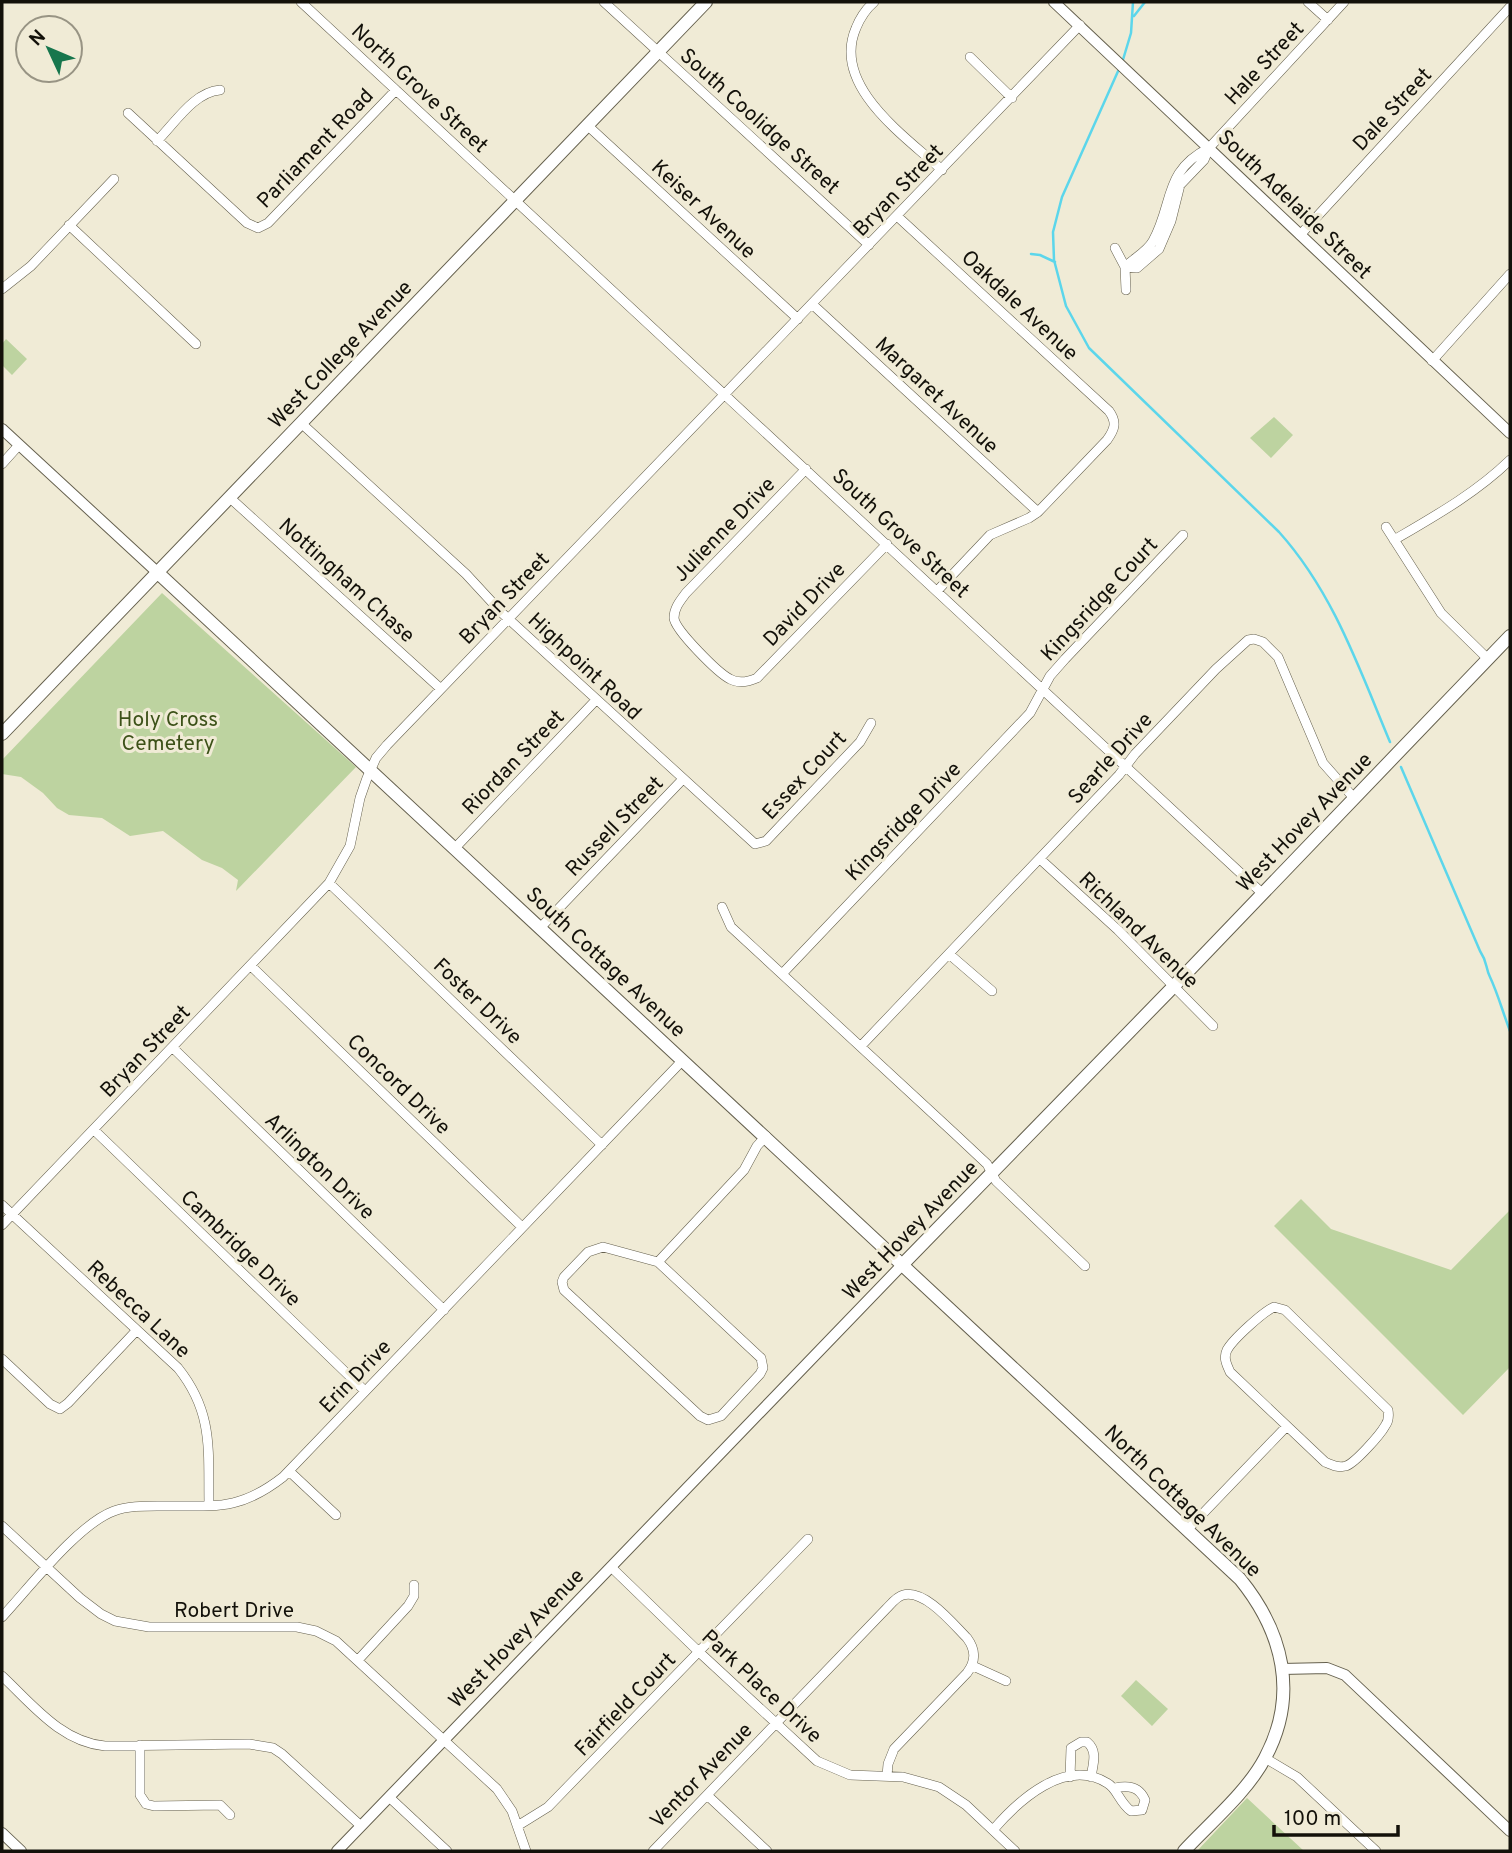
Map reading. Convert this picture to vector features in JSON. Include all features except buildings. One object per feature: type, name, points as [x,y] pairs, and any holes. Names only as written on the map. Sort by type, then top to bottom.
[{"type":"main road","name":"West College Avenue","points":[[2,734],[706,2]]},
{"type":"main road","name":"South Cottage Avenue","points":[[157,572],[1030,1381]]},
{"type":"main road","name":"West Hovey Avenue","points":[[903,1264],[1510,636]]},
{"type":"main road","name":"North Cottage Avenue","points":[[1030,1381],[1240,1578],[1256,1598],[1277,1639],[1282,1669],[1281,1708],[1275,1735],[1265,1758],[1248,1783],[1184,1851]]},
{"type":"street","name":"North Grove Street","points":[[301,2],[514,201]]},
{"type":"street","name":"South Coolidge Street","points":[[604,2],[869,245]]},
{"type":"street","points":[[874,2],[859,20],[853,35],[850,51],[857,79],[862,91],[877,109],[942,170]]},
{"type":"street","name":"South Adelaide Street","points":[[1054,2],[1510,433]]},
{"type":"street","points":[[1308,2],[1328,20]]},
{"type":"street","name":"Hale Street","points":[[1125,267],[1137,268],[1159,249],[1161,232],[1180,185],[1204,160],[1209,148],[1344,2]]},
{"type":"street","name":"Dale Street","points":[[1300,235],[1510,7]]},
{"type":"street","name":"Bryan Street","points":[[2,1225],[329,883],[350,846],[360,798],[370,771],[387,745],[1080,25]]},
{"type":"street","points":[[970,57],[1012,97]]},
{"type":"street","points":[[128,113],[158,141],[199,97],[209,91],[220,90]]},
{"type":"street","name":"Parliament Road","points":[[158,141],[247,223],[258,228],[268,223],[396,90]]},
{"type":"street","name":"Keiser Avenue","points":[[587,125],[798,319]]},
{"type":"street","points":[[2,289],[31,266],[114,179]]},
{"type":"street","name":"South Grove Street","points":[[514,201],[1262,893]]},
{"type":"street","name":"Oakdale Avenue","points":[[897,216],[1109,411],[1115,423],[1107,440],[1038,512]]},
{"type":"street","points":[[69,225],[196,344]]},
{"type":"street","points":[[1115,248],[1125,267],[1126,290]]},
{"type":"street","points":[[1432,360],[1510,274]]},
{"type":"street","name":"Margaret Avenue","points":[[812,304],[1038,512]]},
{"type":"street","name":"Highpoint Road","points":[[300,423],[466,574],[509,619],[596,700],[750,841],[757,844]]},
{"type":"street","points":[[2,429],[157,572]]},
{"type":"street","points":[[2,464],[19,445]]},
{"type":"street","points":[[1394,540],[1464,498],[1510,460]]},
{"type":"street","name":"Julienne Drive","points":[[743,682],[727,678],[681,634],[674,616],[676,607],[686,593],[806,469]]},
{"type":"street","name":"Nottingham Chase","points":[[229,497],[441,689]]},
{"type":"street","points":[[937,591],[990,535],[1038,512]]},
{"type":"street","points":[[1386,527],[1441,613],[1488,659]]},
{"type":"street","name":"Kingsridge Court","points":[[1044,689],[1065,659],[1183,535]]},
{"type":"street","name":"David Drive","points":[[743,682],[757,678],[887,544]]},
{"type":"street","name":"Searle Drive","points":[[861,1046],[1241,644],[1254,639],[1270,646],[1278,657],[1323,763],[1354,798]]},
{"type":"street","name":"Kingsridge Drive","points":[[782,974],[1030,713],[1044,689]]},
{"type":"street","name":"Riordan Street","points":[[455,848],[596,700]]},
{"type":"street","name":"Essex Court","points":[[757,844],[766,841],[860,742],[871,723]]},
{"type":"street","name":"Russell Street","points":[[540,928],[683,779]]},
{"type":"street","name":"Richland Avenue","points":[[1040,859],[1213,1026]]},
{"type":"street","name":"Foster Drive","points":[[329,883],[602,1145]]},
{"type":"street","points":[[722,907],[731,927],[987,1164],[999,1184],[1085,1266]]},
{"type":"street","points":[[950,954],[992,992]]},
{"type":"street","name":"Concord Drive","points":[[251,966],[522,1227]]},
{"type":"street","name":"Arlington Drive","points":[[173,1048],[444,1310]]},
{"type":"street","name":"Erin Drive","points":[[2,1617],[80,1532],[93,1521],[114,1510],[143,1506],[228,1505],[254,1497],[289,1471],[683,1060]]},
{"type":"street","name":"Cambridge Drive","points":[[94,1130],[365,1391]]},
{"type":"street","points":[[658,1262],[744,1170],[757,1146],[766,1136]]},
{"type":"street","name":"Rebecca Lane","points":[[2,1205],[178,1368],[190,1384],[200,1401],[205,1419],[209,1505]]},
{"type":"street","points":[[610,1247],[658,1262],[737,1334],[763,1363],[760,1374],[721,1416],[714,1419],[708,1420],[700,1416],[562,1286],[564,1277],[596,1248],[610,1247]]},
{"type":"street","name":"West Hovey Avenue","points":[[337,1851],[903,1264]]},
{"type":"street","points":[[1274,1307],[1285,1310],[1384,1404],[1389,1418],[1385,1427],[1351,1463],[1343,1467],[1325,1462],[1286,1427],[1230,1372],[1225,1362],[1227,1350],[1264,1312],[1274,1307]]},
{"type":"street","points":[[2,1359],[50,1404],[60,1409],[136,1331]]},
{"type":"street","points":[[1188,1529],[1286,1427]]},
{"type":"street","points":[[289,1471],[336,1515]]},
{"type":"street","name":"Robert Drive","points":[[2,1526],[90,1607],[127,1625],[297,1627],[327,1636],[359,1659],[497,1789],[519,1825],[527,1851]]},
{"type":"street","name":"Fairfield Court","points":[[519,1825],[548,1807],[808,1539]]},
{"type":"street","name":"Park Place Drive","points":[[611,1566],[699,1653],[817,1761],[850,1775],[917,1780],[939,1787],[958,1798],[1015,1851]]},
{"type":"street","points":[[359,1659],[408,1606],[414,1597],[414,1585]]},
{"type":"street","name":"Ventor Avenue","points":[[653,1851],[900,1596],[912,1594],[926,1600],[967,1638],[973,1649],[972,1666]]},
{"type":"street","points":[[887,1776],[888,1763],[894,1749],[972,1666],[1006,1681]]},
{"type":"street","points":[[1282,1669],[1327,1668],[1345,1675],[1510,1831]]},
{"type":"street","points":[[2,1676],[55,1726],[73,1738],[93,1745],[249,1744],[273,1748],[361,1826]]},
{"type":"street","points":[[1070,1777],[1071,1748],[1081,1742],[1087,1742],[1093,1749],[1091,1777]]},
{"type":"street","points":[[140,1745],[140,1795],[146,1804],[220,1805],[230,1815]]},
{"type":"street","points":[[1265,1758],[1297,1777],[1377,1851]]},
{"type":"street","points":[[993,1830],[1023,1798],[1045,1784],[1070,1777],[1091,1777],[1115,1788]]},
{"type":"street","points":[[707,1795],[767,1851]]},
{"type":"street","points":[[389,1797],[447,1851]]},
{"type":"street","points":[[2,1833],[21,1851]]},
{"type":"green space","points":[[6,339],[27,359],[12,375],[2,365],[2,344]]},
{"type":"green space","points":[[1274,417],[1293,435],[1271,458],[1250,438]]},
{"type":"green space","name":"Holy Cross Cemetery","points":[[162,593],[356,767],[236,891],[238,880],[222,868],[202,860],[163,831],[130,836],[102,818],[69,815],[21,777],[2,774],[2,760]]},
{"type":"green space","points":[[1301,1199],[1331,1229],[1451,1270],[1510,1210],[1510,1367],[1463,1415],[1274,1226]]},
{"type":"green space","points":[[1136,1680],[1168,1709],[1152,1726],[1121,1696]]},
{"type":"green space","points":[[1247,1798],[1304,1851],[1197,1851]]},
{"type":"waterway","points":[[1122,63],[1131,33],[1133,2]]},
{"type":"waterway","points":[[1134,16],[1145,2]]},
{"type":"waterway","points":[[1119,69],[1062,197],[1053,232],[1054,260],[1066,306],[1089,348],[1279,532],[1298,555],[1330,605],[1390,742]]},
{"type":"waterway","points":[[1031,254],[1055,262]]},
{"type":"waterway","points":[[1401,767],[1484,959],[1510,1031]]}]
